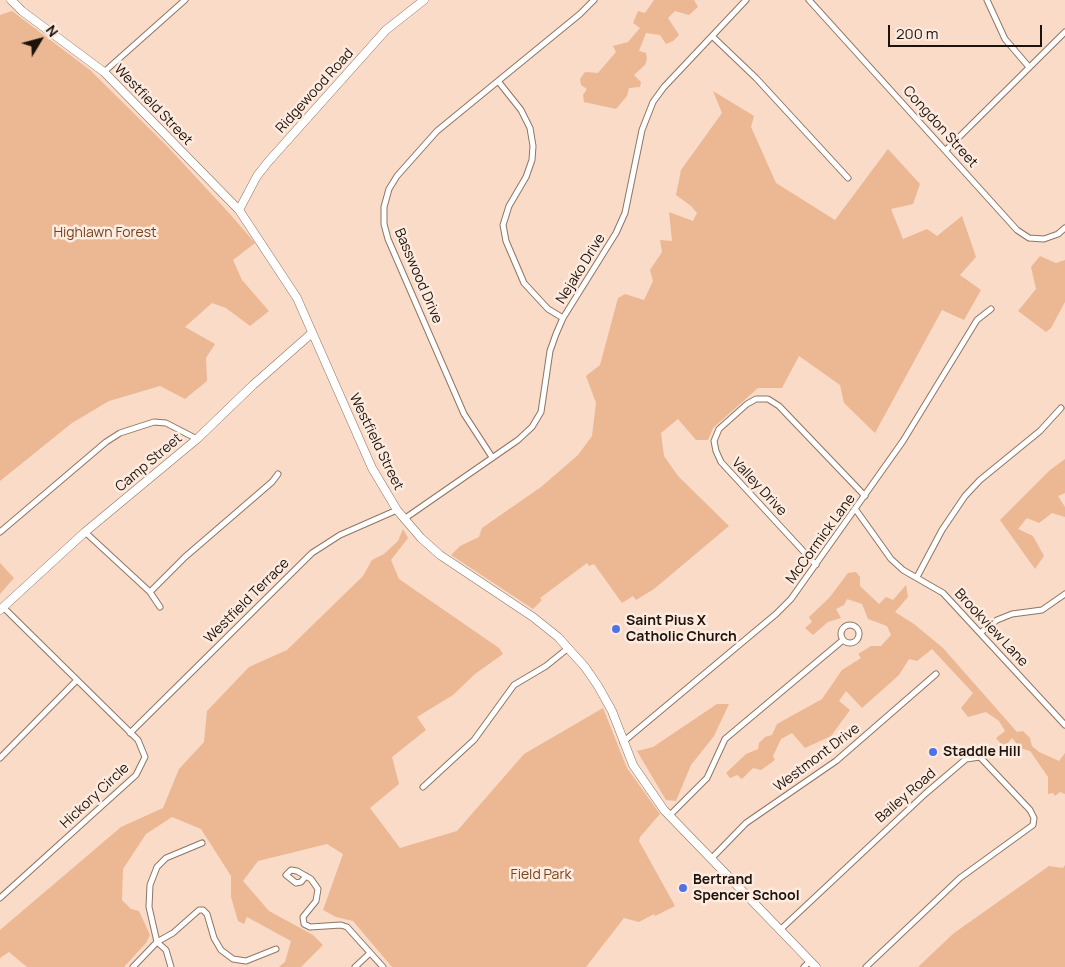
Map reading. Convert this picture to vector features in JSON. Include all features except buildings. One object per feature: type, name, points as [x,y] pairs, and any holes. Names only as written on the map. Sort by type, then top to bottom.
[{"type":"main road","name":"Westfield Street","points":[[11,0],[22,11],[104,72],[239,210],[288,280],[372,468],[397,510],[440,556],[545,626],[585,667],[608,703],[623,742],[645,784],[669,816],[813,964]]},
{"type":"main road","name":"Ridgewood Road","points":[[239,210],[257,176],[268,162],[386,30],[424,0]]},
{"type":"main road","name":"Camp Street","points":[[2,609],[85,532],[197,439],[253,385],[312,333]]},
{"type":"street","points":[[104,72],[185,0]]},
{"type":"street","name":"Basswood Drive","points":[[492,458],[464,414],[388,239],[384,224],[384,207],[389,189],[397,176],[437,131],[594,0]]},
{"type":"street","name":"Nejako Drive","points":[[404,519],[518,440],[532,427],[541,412],[550,351],[563,318],[616,233],[625,213],[642,130],[653,102],[664,87],[746,0]]},
{"type":"street","name":"Congdon Street","points":[[809,0],[1023,235],[1044,240],[1058,234],[1065,228]]},
{"type":"street","points":[[987,0],[1005,39],[1029,67]]},
{"type":"street","points":[[946,150],[1065,32]]},
{"type":"street","points":[[712,36],[756,78],[848,178]]},
{"type":"street","points":[[498,81],[520,110],[530,128],[533,146],[532,160],[526,178],[509,206],[503,225],[506,241],[524,283],[548,309],[563,318]]},
{"type":"street","name":"McCormick Lane","points":[[623,742],[776,614],[816,565],[856,510],[903,441],[978,320],[991,309]]},
{"type":"street","name":"Valley Drive","points":[[816,565],[721,462],[714,441],[719,429],[747,404],[756,399],[768,399],[779,406],[865,496]]},
{"type":"street","points":[[917,577],[942,530],[965,496],[980,480],[1046,426],[1061,408]]},
{"type":"street","points":[[0,532],[120,432],[154,422],[166,423],[197,439]]},
{"type":"street","points":[[150,592],[185,557],[272,482],[278,474]]},
{"type":"street","name":"Westfield Terrace","points":[[130,733],[312,553],[340,535],[397,510]]},
{"type":"street","name":"Brookview Lane","points":[[856,510],[891,559],[903,570],[944,593],[1065,724]]},
{"type":"street","points":[[85,532],[150,592],[160,606]]},
{"type":"street","points":[[980,633],[1012,614],[1042,610],[1065,594]]},
{"type":"street","name":"Hickory Circle","points":[[0,898],[136,776],[145,757],[140,744],[130,733],[2,609]]},
{"type":"street","points":[[669,816],[707,778],[725,739],[843,640]]},
{"type":"street","points":[[423,787],[474,740],[514,686],[546,666],[567,649]]},
{"type":"street","name":"Westmont Drive","points":[[712,859],[746,823],[836,761],[936,674]]},
{"type":"street","points":[[0,758],[76,681]]},
{"type":"street","name":"Bailey Road","points":[[780,930],[925,794],[966,759],[975,756],[980,757],[1030,810],[1034,818],[1033,825],[960,878],[866,967]]},
{"type":"street","points":[[171,967],[166,950],[157,942],[149,907],[153,875],[166,858],[202,843]]},
{"type":"street","points":[[306,876],[316,884],[319,895],[303,917],[304,924],[310,927],[341,925],[347,927],[383,967]]},
{"type":"street","points":[[133,967],[157,942],[173,933],[188,918],[201,910],[207,914],[219,946],[233,959],[246,961],[276,949]]},
{"type":"street","points":[[355,967],[370,953]]},
{"type":"street","points":[[804,967],[813,964]]},
{"type":"green space","points":[[654,0],[694,0],[698,7],[689,15],[675,11],[668,18],[679,35],[673,41],[666,44],[660,35],[646,33],[639,51],[646,53],[647,59],[645,65],[634,75],[641,82],[640,87],[629,88],[627,96],[616,109],[584,102],[583,95],[587,89],[581,85],[580,79],[585,72],[598,73],[616,52],[613,46],[628,42],[640,28],[633,23],[638,11],[645,13]]},
{"type":"green space","name":"Highlawn Forest","points":[[12,11],[90,70],[167,146],[255,243],[233,260],[242,280],[269,311],[250,326],[226,308],[212,303],[185,327],[215,344],[206,358],[207,381],[185,399],[160,386],[109,401],[72,423],[0,481],[0,15]]},
{"type":"green space","points":[[713,91],[754,116],[751,127],[776,183],[835,220],[888,149],[920,184],[913,204],[891,209],[903,239],[927,229],[937,236],[962,216],[976,257],[960,275],[981,290],[964,320],[942,310],[875,433],[844,403],[840,385],[799,356],[782,388],[758,388],[713,428],[708,440],[696,440],[678,419],[661,433],[664,456],[678,476],[729,526],[654,589],[636,600],[633,596],[622,603],[594,564],[589,566],[587,563],[540,598],[542,600],[533,609],[451,555],[460,546],[479,537],[482,528],[541,487],[578,455],[592,436],[596,403],[586,376],[600,365],[618,298],[625,294],[644,300],[653,281],[650,270],[662,252],[660,240],[672,241],[669,212],[693,221],[697,213],[676,195],[681,170],[722,113]]},
{"type":"green space","points":[[1040,256],[1056,263],[1065,260],[1065,302],[1051,328],[1046,332],[1018,311],[1036,289],[1031,267]]},
{"type":"green space","points":[[1065,459],[1065,493],[1058,496],[1065,507],[1065,517],[1052,513],[1039,523],[1027,518],[1018,529],[1033,536],[1044,556],[1035,569],[1000,520],[1050,470]]},
{"type":"green space","name":"Field Park","points":[[403,529],[408,538],[391,560],[399,579],[499,648],[503,654],[475,674],[453,695],[417,717],[426,730],[392,757],[399,784],[370,808],[400,848],[457,831],[524,754],[603,708],[627,768],[660,814],[640,837],[639,841],[675,906],[639,922],[624,918],[586,967],[392,967],[353,921],[336,917],[323,910],[343,854],[327,844],[258,861],[243,881],[269,911],[313,935],[323,945],[301,967],[279,967],[285,962],[291,941],[247,917],[244,924],[238,921],[231,897],[231,876],[201,829],[172,817],[146,834],[123,869],[122,900],[131,909],[139,911],[150,935],[146,943],[124,967],[27,967],[9,952],[0,958],[0,930],[121,827],[163,808],[179,769],[204,742],[207,711],[249,667],[287,650],[363,576],[372,560],[384,554],[398,541]]},
{"type":"green space","points":[[0,563],[14,578],[0,594]]},
{"type":"green space","points":[[856,572],[860,577],[860,586],[879,604],[886,597],[893,600],[906,585],[908,597],[895,612],[914,624],[943,648],[1017,732],[1023,731],[1030,738],[1032,746],[1039,752],[1059,761],[1065,753],[1065,794],[1060,792],[1055,796],[1053,793],[1048,794],[1048,777],[1030,751],[1020,748],[1012,738],[1007,744],[1002,745],[996,738],[1005,731],[999,721],[986,712],[968,717],[961,708],[973,693],[932,649],[917,661],[909,659],[899,675],[862,708],[846,691],[839,701],[850,710],[831,736],[805,748],[792,733],[781,739],[773,756],[775,760],[761,770],[753,768],[742,779],[737,775],[730,778],[726,773],[746,754],[758,749],[759,743],[765,737],[772,735],[777,724],[822,699],[842,670],[861,658],[858,654],[871,646],[881,646],[891,635],[887,626],[868,619],[862,604],[847,599],[844,605],[836,609],[841,618],[828,622],[813,635],[805,628],[812,622],[809,617],[829,598],[848,573]]},
{"type":"green space","points":[[717,704],[729,704],[714,736],[691,765],[676,801],[666,800],[637,751],[653,747]]},
{"type":"green space","points":[[1065,865],[1065,967],[918,967],[954,933],[1049,866],[1063,868]]},
{"type":"place","name":"Saint Pius X Catholic Church","points":[[616,629]]},
{"type":"place","name":"Staddle Hill","points":[[933,752]]},
{"type":"place","name":"Bertrand Spencer School","points":[[683,888]]}]
